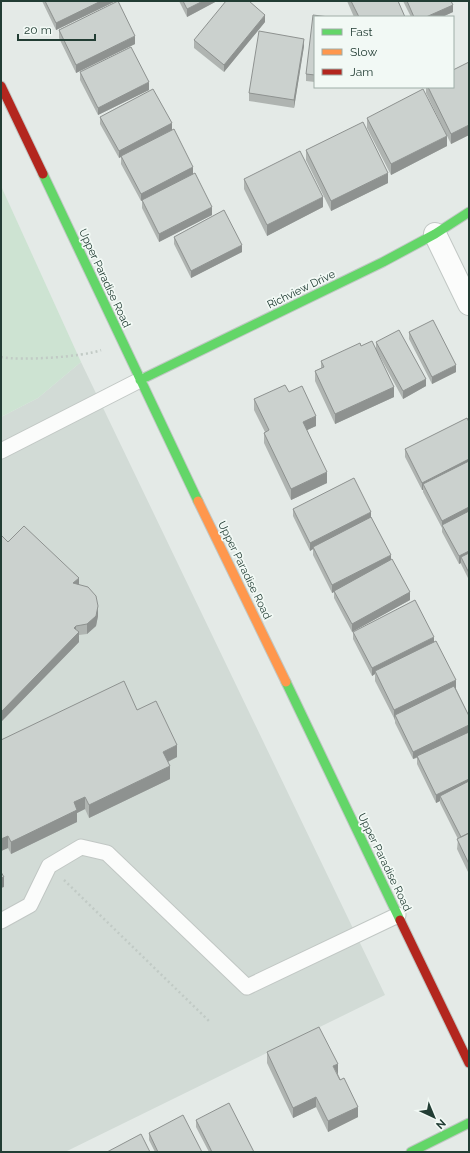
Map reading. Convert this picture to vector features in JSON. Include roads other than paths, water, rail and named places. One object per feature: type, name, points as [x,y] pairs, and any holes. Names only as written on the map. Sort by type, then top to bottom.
[{"type":"main road","name":"Upper Paradise Road","points":[[1,86],[122,343],[469,1063]]},
{"type":"main road","name":"Richview Drive","points":[[140,380],[383,262],[435,234],[469,212]]},
{"type":"main road","points":[[411,1152],[469,1123]]},
{"type":"street","points":[[435,234],[469,304]]},
{"type":"lane","points":[[1,451],[140,380]]},
{"type":"lane","points":[[1,921],[30,905],[50,866],[81,847],[107,853],[246,987],[398,915]]}]
